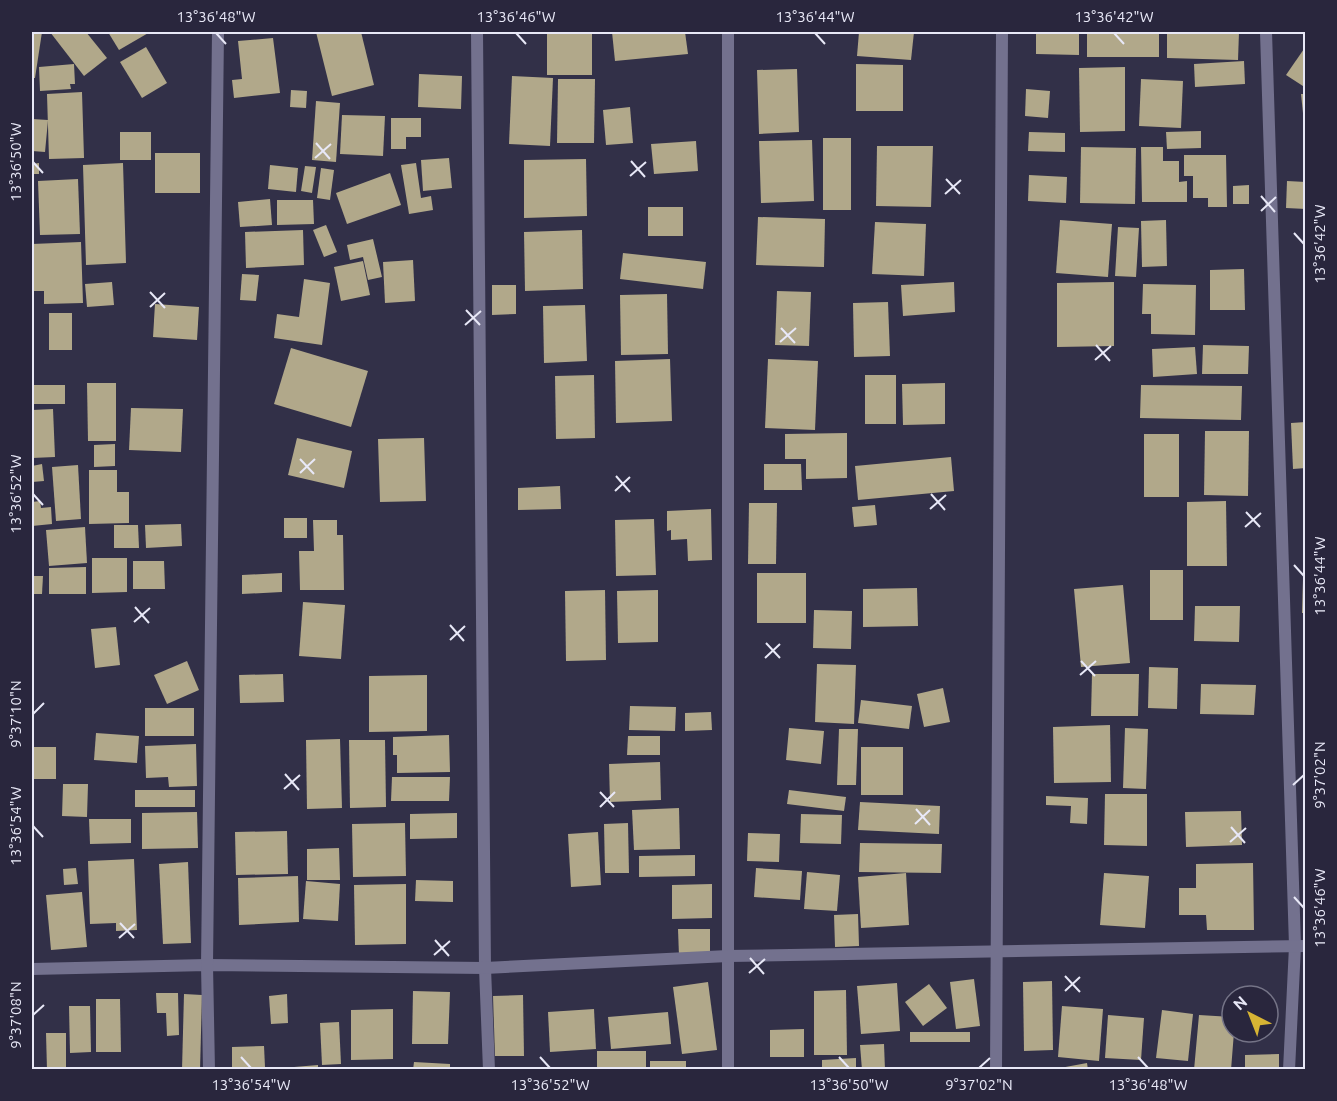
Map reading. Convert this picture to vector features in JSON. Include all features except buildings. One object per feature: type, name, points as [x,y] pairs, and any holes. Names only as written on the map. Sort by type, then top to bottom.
[{"type":"street","points":[[209,1070],[207,966],[218,32]]},
{"type":"street","points":[[477,32],[484,968],[489,1070]]},
{"type":"street","points":[[728,32],[728,1070]]},
{"type":"street","points":[[996,1070],[1002,32]]},
{"type":"street","points":[[1266,32],[1300,946],[1289,1070]]},
{"type":"street","points":[[32,969],[207,966],[484,968],[728,956],[1300,946]]}]
